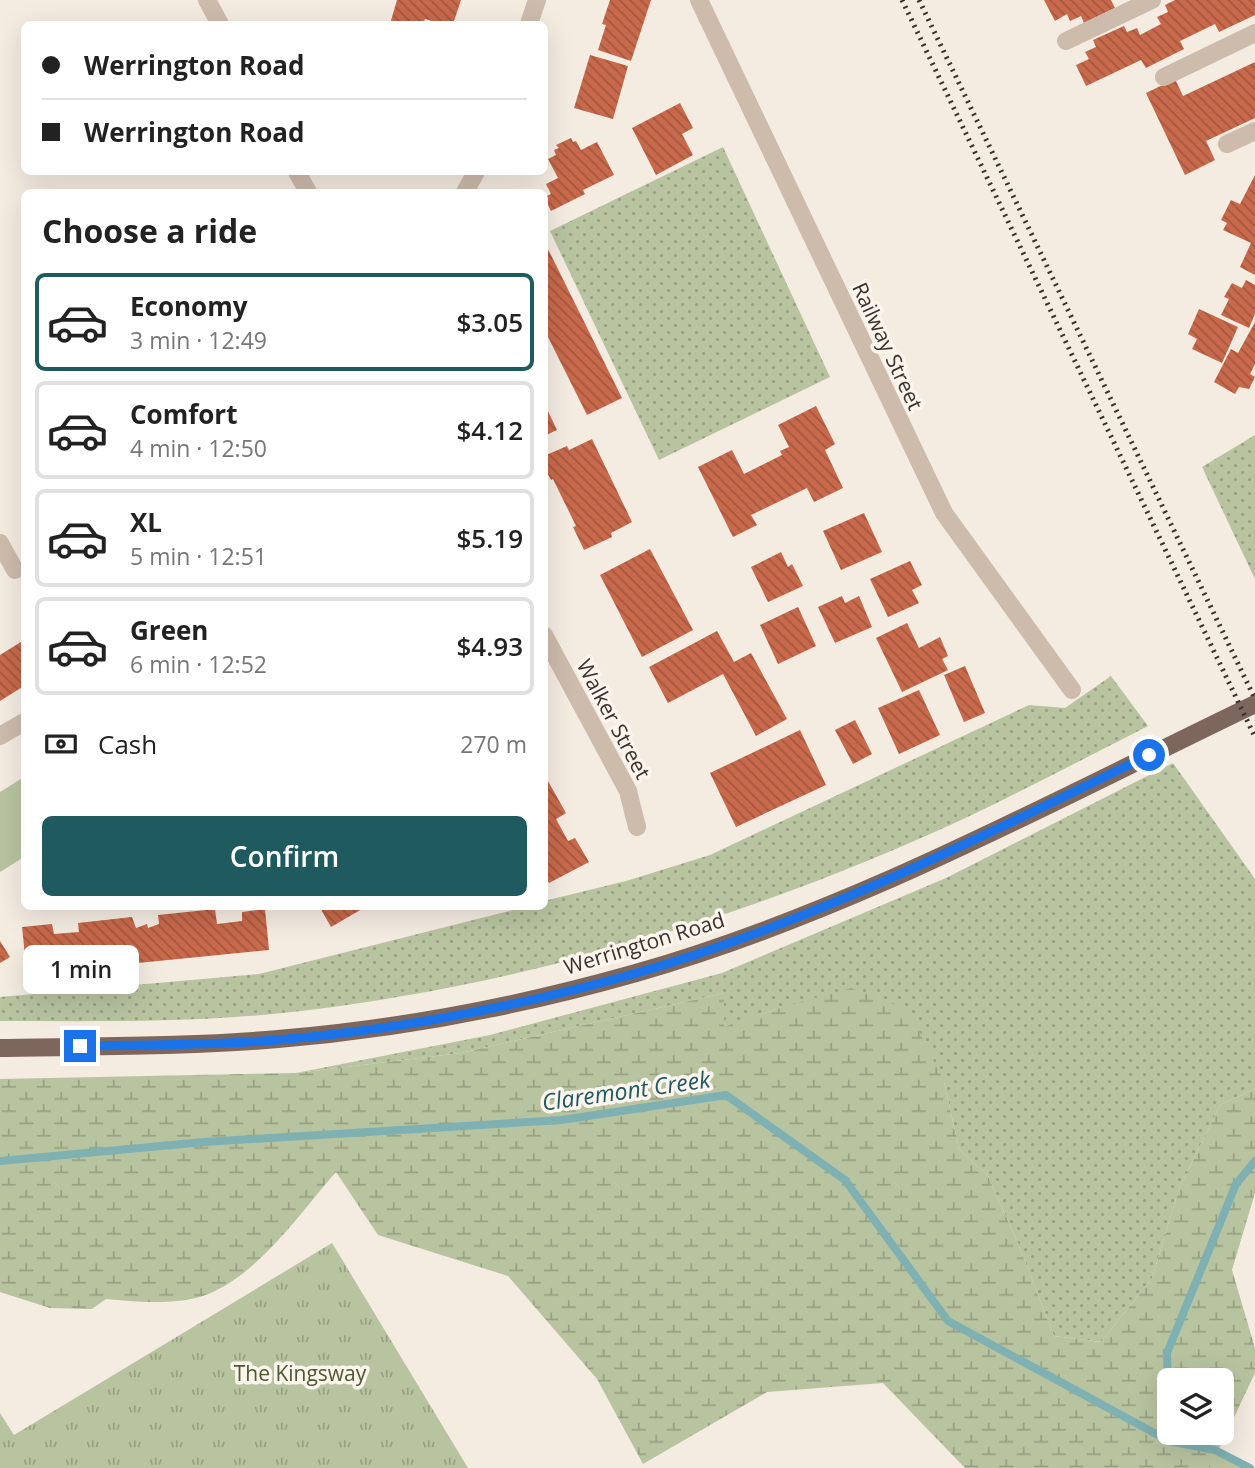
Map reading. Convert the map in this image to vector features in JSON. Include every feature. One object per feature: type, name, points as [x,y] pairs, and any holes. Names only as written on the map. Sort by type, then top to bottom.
[{"type":"main road","name":"Werrington Road","points":[[0,1048],[231,1043],[322,1035],[463,1013],[636,973],[750,935],[874,885],[1255,704]]},
{"type":"street","points":[[207,0],[218,21]]},
{"type":"street","points":[[530,21],[537,0]]},
{"type":"street","name":"Railway Street","points":[[699,0],[943,513],[1072,690]]},
{"type":"street","points":[[1066,41],[1152,0]]},
{"type":"street","points":[[1164,77],[1255,33]]},
{"type":"street","points":[[1227,144],[1255,131]]},
{"type":"street","points":[[0,543],[13,571]]},
{"type":"street","name":"Walker Street","points":[[548,642],[628,791],[636,827]]},
{"type":"street","points":[[0,736],[21,724]]},
{"type":"green space","points":[[723,147],[830,377],[659,460],[550,231]]},
{"type":"green space","points":[[1255,435],[1255,579],[1202,467]]},
{"type":"green space","points":[[1111,676],[1148,726],[976,813],[895,849],[731,912],[646,939],[475,982],[388,999],[301,1011],[188,1019],[0,1021],[0,997],[259,974],[513,910],[548,910],[548,900],[626,881],[710,855],[1029,705],[1065,708]]},
{"type":"green space","points":[[1173,763],[1255,879],[1255,1089],[1220,1105],[1179,1189],[1152,1278],[1101,1342],[1054,1336],[988,1176],[959,1149],[944,1082],[782,1007],[723,1028],[724,993],[461,1053],[296,1073],[490,1035],[722,973],[946,878]]},
{"type":"green space","points":[[21,779],[21,859],[0,872],[0,792]]},
{"type":"green space","points":[[851,988],[909,1010],[944,1082],[959,1149],[988,1176],[1054,1336],[1101,1342],[1152,1278],[1179,1189],[1220,1105],[1255,1089],[1255,1193],[1232,1270],[1255,1348],[1255,1373],[1234,1417],[1234,1368],[1157,1368],[1157,1445],[1221,1445],[1210,1468],[965,1468],[883,1383],[767,1392],[643,1464],[597,1379],[508,1276],[378,1235],[336,1172],[292,1225],[259,1259],[223,1287],[203,1296],[168,1302],[106,1299],[92,1309],[50,1308],[0,1292],[0,1079],[296,1073],[461,1053],[724,993],[724,1027]]},
{"type":"green space","name":"The Kingsway","points":[[332,1243],[468,1468],[0,1468],[0,1413],[14,1435]]},
{"type":"green space","points":[[1216,1454],[1249,1464],[1248,1468],[1210,1468]]},
{"type":"building","points":[[397,0],[461,0],[454,21],[391,21]]},
{"type":"building","points":[[610,0],[651,0],[631,61],[598,50],[606,25],[602,24]]},
{"type":"building","points":[[1044,0],[1111,0],[1115,8],[1084,23],[1081,16],[1070,21],[1067,14],[1055,21]]},
{"type":"building","points":[[1175,0],[1255,0],[1255,15],[1219,32],[1215,24],[1180,41],[1184,49],[1146,68],[1141,60],[1086,86],[1076,65],[1089,59],[1085,52],[1096,47],[1093,40],[1124,26],[1127,32],[1137,28],[1140,35],[1161,24],[1157,17],[1168,12],[1165,5]]},
{"type":"building","points":[[590,55],[628,66],[613,119],[574,108]]},
{"type":"building","points":[[1255,62],[1255,118],[1206,141],[1215,160],[1185,175],[1146,93],[1175,79],[1183,96]]},
{"type":"building","points":[[680,103],[693,128],[682,134],[693,155],[656,175],[632,128]]},
{"type":"building","points":[[571,138],[581,150],[597,142],[614,175],[583,190],[585,194],[551,211],[548,195],[551,194],[546,184],[558,178],[548,159],[556,155],[554,150],[559,148],[556,145]]},
{"type":"building","points":[[1255,175],[1255,275],[1240,267],[1251,243],[1223,230],[1227,223],[1221,220],[1231,200],[1240,204]]},
{"type":"building","points":[[548,249],[622,398],[587,415],[548,337]]},
{"type":"building","points":[[1246,280],[1255,285],[1255,314],[1249,328],[1221,315],[1229,299],[1224,297],[1232,283],[1242,288]]},
{"type":"building","points":[[1199,309],[1238,327],[1222,363],[1192,349],[1197,339],[1188,334]]},
{"type":"building","points":[[1255,322],[1255,364],[1250,374],[1255,377],[1249,389],[1239,387],[1235,394],[1214,382],[1231,349],[1238,353]]},
{"type":"building","points":[[816,406],[835,444],[825,450],[843,488],[814,502],[807,488],[751,515],[757,525],[733,537],[698,467],[732,450],[744,474],[782,455],[780,451],[789,447],[778,425]]},
{"type":"building","points":[[548,411],[557,430],[548,434]]},
{"type":"building","points":[[592,439],[632,522],[611,533],[612,537],[584,550],[573,527],[576,526],[553,479],[548,474],[548,454],[567,446],[569,450]]},
{"type":"building","points":[[864,513],[882,552],[841,570],[823,531]]},
{"type":"building","points":[[650,549],[693,630],[642,657],[600,575]]},
{"type":"building","points":[[781,552],[788,567],[792,564],[803,586],[768,602],[751,567]]},
{"type":"building","points":[[910,561],[922,585],[912,590],[919,603],[888,617],[870,579]]},
{"type":"building","points":[[842,596],[845,603],[859,596],[872,627],[835,643],[818,607]]},
{"type":"building","points":[[798,607],[816,646],[778,664],[760,625]]},
{"type":"building","points":[[907,623],[919,648],[940,637],[948,656],[942,659],[948,670],[902,692],[876,638]]},
{"type":"building","points":[[717,631],[734,662],[751,653],[787,719],[756,736],[723,674],[668,703],[649,667]]},
{"type":"building","points":[[21,642],[21,688],[0,701],[0,655]]},
{"type":"building","points":[[965,666],[985,713],[964,722],[944,675]]},
{"type":"building","points":[[919,690],[940,735],[899,754],[878,708]]},
{"type":"building","points":[[855,720],[872,754],[853,764],[835,730]]},
{"type":"building","points":[[800,730],[826,785],[736,827],[710,773]]},
{"type":"building","points":[[548,781],[566,813],[556,819],[568,841],[575,838],[589,862],[549,883]]},
{"type":"building","points":[[215,910],[217,924],[242,921],[242,912],[265,910],[269,950],[27,974],[22,927],[52,924],[54,934],[79,932],[78,923],[132,917],[136,928],[147,924],[148,928],[159,924],[158,915]]},
{"type":"building","points":[[321,910],[360,910],[331,927]]},
{"type":"building","points":[[0,941],[10,957],[0,963]]},
{"type":"waterway","name":"Claremont Creek","points":[[0,1161],[204,1142],[562,1120],[726,1095],[845,1180],[948,1321],[1169,1441],[1215,1450],[1250,1468]]},
{"type":"waterway","points":[[1167,1368],[1167,1353],[1236,1184],[1255,1161]]},
{"type":"railway","points":[[902,0],[1255,737]]},
{"type":"railway","points":[[919,0],[1255,699]]},
{"type":"route","points":[[80,1046],[231,1043],[367,1030],[514,1003],[636,973],[799,917],[946,853],[1149,755]]}]
